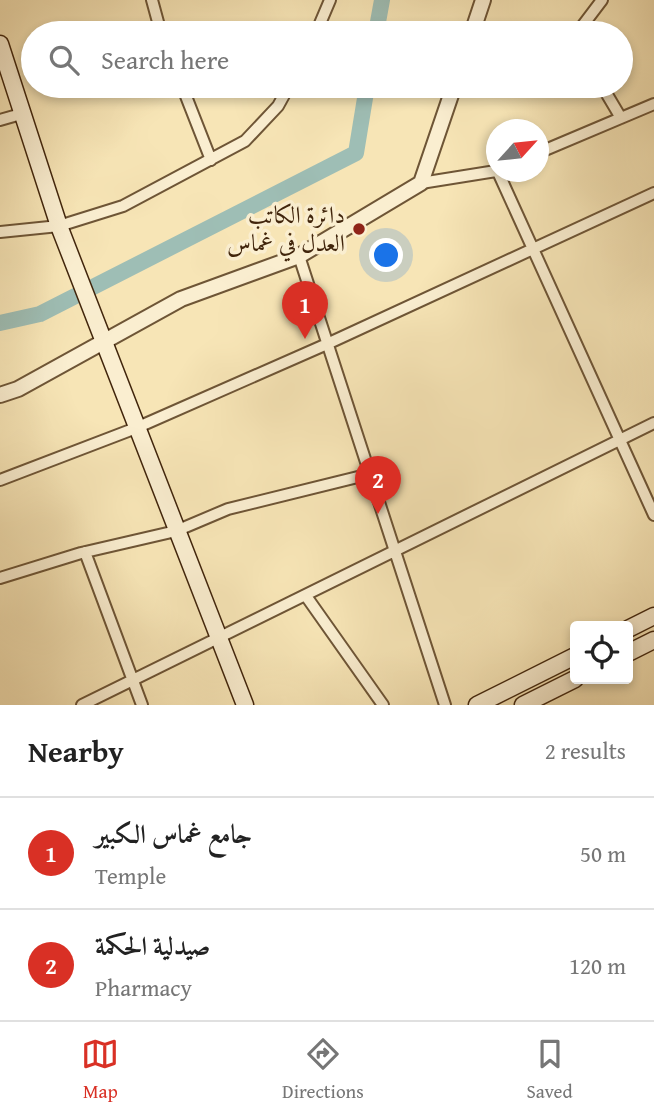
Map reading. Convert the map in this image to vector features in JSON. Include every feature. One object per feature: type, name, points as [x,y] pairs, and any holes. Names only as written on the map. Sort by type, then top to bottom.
[{"type":"main road","points":[[0,44],[59,226],[102,343],[245,705]]},
{"type":"main road","points":[[633,626],[654,616]]},
{"type":"main road","points":[[633,650],[654,639]]},
{"type":"main road","points":[[477,705],[570,658]]},
{"type":"main road","points":[[523,705],[570,682]]},
{"type":"street","points":[[152,0],[158,21]]},
{"type":"street","points":[[321,21],[330,0]]},
{"type":"street","points":[[476,21],[483,0]]},
{"type":"street","points":[[586,21],[602,0]]},
{"type":"street","points":[[187,98],[211,160]]},
{"type":"street","points":[[0,232],[59,226],[123,206],[244,141],[282,98]]},
{"type":"street","points":[[421,183],[450,98]]},
{"type":"street","points":[[609,98],[621,118]]},
{"type":"street","points":[[549,148],[654,104]]},
{"type":"street","points":[[0,120],[21,114]]},
{"type":"street","points":[[0,395],[18,388],[181,299],[299,256],[421,183],[486,173]]},
{"type":"street","points":[[502,182],[654,515]]},
{"type":"street","points":[[0,480],[136,428],[327,344],[532,247],[654,193]]},
{"type":"street","points":[[299,256],[446,705]]},
{"type":"street","points":[[82,705],[654,423]]},
{"type":"street","points":[[0,578],[85,552],[176,531],[228,509],[370,474]]},
{"type":"street","points":[[85,552],[142,705]]},
{"type":"street","points":[[306,596],[383,705]]},
{"type":"waterway","points":[[378,21],[382,0]]},
{"type":"waterway","points":[[0,323],[40,314],[356,153],[365,98]]},
{"type":"place","name":"دائرة الكاتب العدل في غماس","points":[[359,229]]},
{"type":"place","name":"جامع غماس الكبير","points":[[305,339]]},
{"type":"place","name":"صيدلية الحكمة","points":[[378,514]]}]
